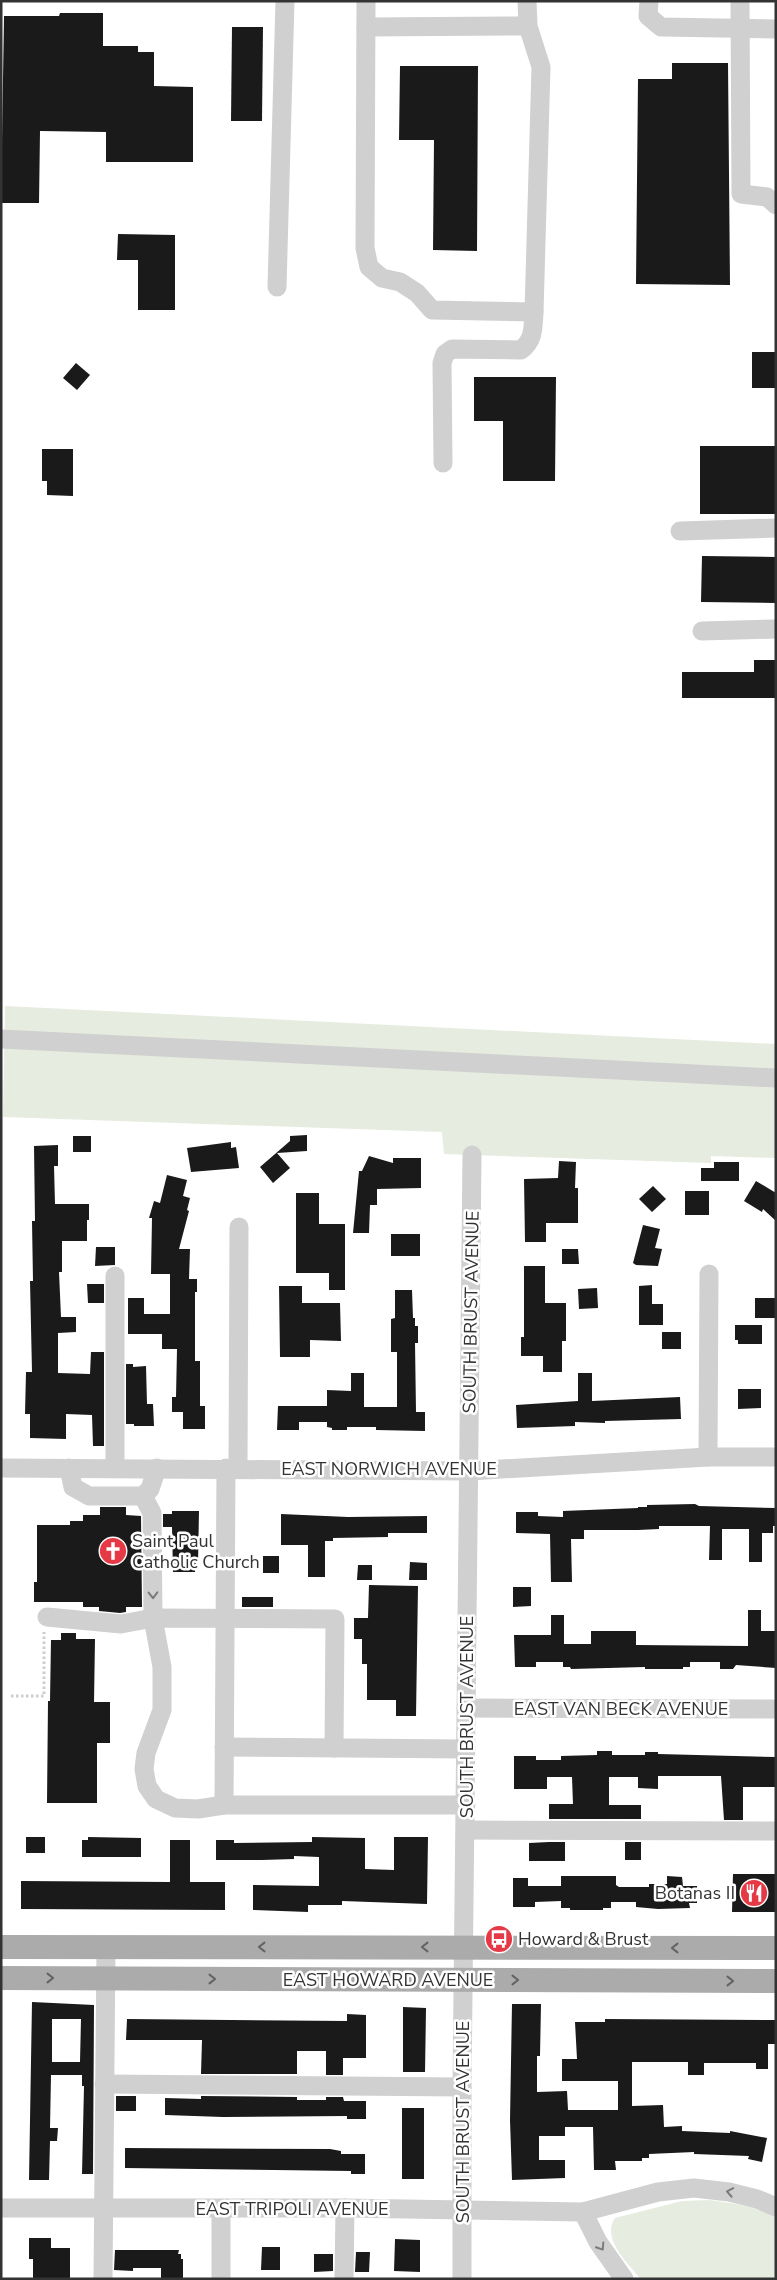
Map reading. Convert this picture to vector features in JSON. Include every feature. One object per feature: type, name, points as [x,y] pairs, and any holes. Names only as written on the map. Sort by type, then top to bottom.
[{"type":"main road","name":"EAST HOWARD AVENUE","points":[[1,1947],[776,1948]]},
{"type":"main road","points":[[701,1981],[702,1948]]},
{"type":"main road","name":"EAST HOWARD AVENUE","points":[[1,1978],[776,1981]]},
{"type":"street","points":[[277,287],[286,1]]},
{"type":"street","points":[[366,1],[365,248],[368,267],[382,278],[400,282],[417,293],[432,310],[534,312]]},
{"type":"street","points":[[443,462],[442,363],[445,354],[452,350],[521,350],[532,337],[541,67],[528,26],[528,1]]},
{"type":"street","points":[[648,1],[648,16],[661,27],[776,29]]},
{"type":"street","points":[[740,1],[741,194],[767,197],[776,204]]},
{"type":"street","points":[[366,27],[528,26]]},
{"type":"street","points":[[680,530],[776,528]]},
{"type":"street","points":[[702,631],[776,629]]},
{"type":"street","points":[[1,1039],[776,1078]]},
{"type":"street","name":"SOUTH BRUST AVENUE","points":[[462,2279],[464,2210],[462,2087],[472,1155]]},
{"type":"street","points":[[224,1805],[224,1588],[232,1468],[239,1227]]},
{"type":"street","points":[[708,1457],[709,1274]]},
{"type":"street","points":[[115,1276],[115,1468]]},
{"type":"street","name":"EAST NORWICH AVENUE","points":[[1,1468],[469,1471],[708,1457],[776,1457]]},
{"type":"street","points":[[68,1468],[73,1487],[89,1496],[143,1496],[150,1489],[157,1468]]},
{"type":"street","points":[[143,1496],[152,1513],[153,1618],[162,1667],[162,1710],[146,1753],[144,1769],[146,1786],[156,1799],[175,1808],[198,1809],[224,1805],[466,1805]]},
{"type":"street","points":[[47,1617],[121,1624],[153,1618],[335,1619],[334,1748]]},
{"type":"street","name":"EAST VAN BECK AVENUE","points":[[466,1708],[776,1709]]},
{"type":"street","points":[[224,1747],[466,1749]]},
{"type":"street","points":[[466,1830],[776,1831]]},
{"type":"street","points":[[103,2279],[106,1947]]},
{"type":"street","points":[[104,2084],[462,2087]]},
{"type":"street","name":"EAST TRIPOLI AVENUE","points":[[1,2208],[345,2208],[583,2212],[658,2192],[694,2188],[730,2192],[757,2199],[776,2207]]},
{"type":"street","points":[[344,2279],[345,2208]]},
{"type":"street","points":[[221,2209],[221,2279]]},
{"type":"street","points":[[583,2212],[598,2242],[624,2279]]},
{"type":"path","points":[[11,1696],[44,1696],[44,1627],[47,1617]]},
{"type":"shaded area","points":[[5,1006],[776,1044],[776,1158],[711,1156],[711,1163],[444,1154],[442,1132],[3,1117]]},
{"type":"shaded area","points":[[709,2200],[751,2208],[776,2217],[776,2279],[641,2279],[623,2258],[613,2242],[611,2234],[615,2218],[682,2201]]},
{"type":"building","points":[[60,13],[103,13],[103,46],[138,46],[138,52],[154,52],[154,86],[193,87],[193,162],[106,162],[106,132],[40,131],[39,203],[1,203],[4,16],[59,16]]},
{"type":"building","points":[[232,27],[263,27],[262,121],[231,121]]},
{"type":"building","points":[[672,63],[728,63],[730,285],[636,284],[638,79],[672,79]]},
{"type":"building","points":[[400,66],[478,66],[477,251],[433,250],[434,140],[399,140]]},
{"type":"building","points":[[118,234],[175,235],[175,310],[138,310],[138,260],[117,260]]},
{"type":"building","points":[[752,352],[776,352],[776,388],[752,388]]},
{"type":"building","points":[[76,363],[90,375],[77,390],[63,378]]},
{"type":"building","points":[[474,377],[556,377],[555,481],[503,481],[503,421],[474,421]]},
{"type":"building","points":[[700,446],[776,446],[776,514],[700,514]]},
{"type":"building","points":[[42,449],[73,449],[73,496],[47,495],[47,481],[42,481]]},
{"type":"building","points":[[702,556],[776,557],[776,603],[701,602]]},
{"type":"building","points":[[754,660],[776,660],[776,698],[682,698],[682,672],[754,672]]},
{"type":"building","points":[[307,1135],[307,1151],[277,1153],[290,1168],[273,1183],[260,1167],[290,1141],[290,1136]]},
{"type":"building","points":[[73,1136],[91,1136],[91,1152],[73,1152]]},
{"type":"building","points":[[231,1142],[231,1148],[236,1147],[239,1168],[191,1172],[187,1148]]},
{"type":"building","points":[[58,1145],[58,1166],[54,1166],[55,1204],[89,1204],[89,1220],[87,1220],[87,1241],[62,1241],[62,1272],[59,1272],[61,1317],[76,1317],[76,1332],[58,1333],[58,1373],[90,1374],[91,1352],[104,1352],[104,1446],[93,1446],[92,1415],[66,1414],[66,1439],[30,1438],[30,1414],[25,1414],[26,1372],[32,1372],[30,1281],[33,1281],[32,1221],[35,1221],[34,1146]]},
{"type":"building","points":[[369,1156],[393,1163],[393,1158],[421,1158],[421,1188],[377,1189],[377,1205],[370,1205],[369,1233],[353,1233],[359,1171],[362,1171]]},
{"type":"building","points":[[559,1161],[576,1162],[575,1188],[578,1188],[578,1223],[546,1223],[546,1242],[525,1242],[524,1179],[558,1178]]},
{"type":"building","points":[[714,1162],[739,1162],[739,1181],[701,1181],[701,1168],[714,1168]]},
{"type":"building","points":[[167,1175],[187,1180],[183,1196],[190,1198],[187,1210],[189,1211],[179,1249],[190,1249],[189,1279],[197,1279],[197,1292],[195,1292],[195,1361],[200,1361],[200,1406],[205,1406],[205,1429],[183,1429],[183,1412],[172,1412],[172,1397],[176,1397],[177,1349],[162,1349],[162,1334],[128,1334],[128,1298],[144,1298],[144,1314],[170,1314],[170,1274],[151,1274],[152,1218],[149,1218],[154,1201],[160,1203]]},
{"type":"building","points":[[756,1181],[776,1193],[776,1221],[763,1209],[762,1212],[744,1201]]},
{"type":"building","points":[[653,1186],[666,1199],[652,1212],[639,1199]]},
{"type":"building","points":[[685,1191],[709,1191],[709,1215],[685,1215]]},
{"type":"building","points":[[296,1193],[319,1193],[319,1224],[345,1224],[345,1290],[329,1290],[329,1273],[296,1273]]},
{"type":"building","points":[[643,1225],[660,1229],[655,1248],[662,1249],[658,1266],[636,1265],[633,1263]]},
{"type":"building","points":[[391,1234],[420,1234],[420,1256],[391,1256]]},
{"type":"building","points":[[96,1247],[115,1247],[115,1265],[95,1266]]},
{"type":"building","points":[[562,1249],[578,1249],[579,1264],[562,1264]]},
{"type":"building","points":[[524,1266],[545,1266],[545,1303],[566,1303],[566,1341],[562,1341],[562,1372],[543,1372],[543,1356],[521,1356],[521,1337],[524,1337]]},
{"type":"building","points":[[87,1284],[104,1284],[104,1303],[88,1303]]},
{"type":"building","points":[[652,1285],[652,1304],[663,1304],[663,1325],[639,1325],[639,1286]]},
{"type":"building","points":[[279,1286],[302,1286],[302,1303],[340,1303],[341,1341],[310,1340],[310,1357],[280,1357]]},
{"type":"building","points":[[597,1288],[598,1308],[579,1309],[578,1289]]},
{"type":"building","points":[[395,1290],[412,1290],[413,1318],[415,1318],[415,1326],[418,1326],[418,1343],[415,1343],[416,1412],[425,1412],[425,1431],[376,1430],[376,1427],[347,1427],[347,1430],[332,1430],[332,1428],[327,1427],[327,1422],[299,1422],[299,1430],[277,1430],[278,1406],[327,1406],[327,1390],[351,1391],[351,1373],[364,1373],[364,1407],[397,1407],[397,1352],[391,1352],[391,1319],[395,1318]]},
{"type":"building","points":[[755,1298],[776,1298],[776,1318],[755,1318]]},
{"type":"building","points":[[735,1325],[762,1325],[762,1344],[738,1344],[738,1340],[735,1340]]},
{"type":"building","points":[[662,1332],[681,1332],[681,1349],[662,1349]]},
{"type":"building","points":[[126,1364],[133,1364],[133,1367],[146,1366],[147,1404],[153,1404],[154,1426],[126,1424]]},
{"type":"building","points":[[578,1373],[592,1373],[592,1401],[680,1397],[681,1419],[605,1421],[605,1423],[575,1422],[575,1426],[517,1428],[516,1405],[578,1401]]},
{"type":"building","points":[[738,1389],[761,1389],[761,1408],[738,1409]]},
{"type":"building","points":[[695,1504],[699,1506],[776,1508],[776,1526],[773,1526],[773,1533],[762,1533],[762,1562],[749,1562],[749,1529],[722,1529],[722,1560],[709,1560],[710,1526],[659,1526],[659,1529],[638,1530],[584,1530],[584,1539],[571,1539],[572,1582],[551,1582],[550,1534],[516,1533],[516,1512],[538,1512],[538,1516],[563,1517],[563,1511],[638,1508],[647,1507],[647,1505]]},
{"type":"building","name":"Saint Paul Catholic Church","points":[[100,1507],[126,1507],[126,1515],[141,1516],[142,1607],[126,1607],[126,1612],[120,1613],[99,1611],[99,1607],[83,1607],[83,1602],[34,1602],[34,1582],[37,1582],[37,1525],[70,1525],[70,1521],[83,1521],[83,1515],[100,1515]]},
{"type":"building","points":[[172,1511],[199,1511],[198,1564],[195,1564],[195,1572],[173,1572],[172,1527],[163,1527],[163,1514],[172,1514]]},
{"type":"building","points":[[281,1514],[348,1517],[427,1516],[427,1533],[388,1533],[388,1537],[333,1538],[333,1541],[325,1541],[325,1577],[308,1577],[308,1545],[281,1545]]},
{"type":"building","points":[[263,1556],[279,1556],[279,1573],[263,1573]]},
{"type":"building","points":[[410,1562],[427,1563],[427,1580],[409,1580]]},
{"type":"building","points":[[358,1565],[372,1565],[372,1580],[357,1580]]},
{"type":"building","points":[[369,1585],[418,1586],[416,1716],[396,1716],[396,1700],[367,1700],[367,1664],[362,1664],[362,1639],[354,1639],[354,1618],[368,1618]]},
{"type":"building","points":[[513,1587],[531,1587],[531,1606],[513,1607]]},
{"type":"building","points":[[242,1597],[273,1597],[273,1607],[242,1607]]},
{"type":"building","points":[[748,1610],[761,1610],[761,1631],[776,1631],[776,1668],[736,1665],[733,1669],[720,1669],[720,1662],[690,1662],[690,1667],[683,1667],[683,1669],[645,1669],[645,1667],[571,1669],[570,1667],[563,1667],[563,1662],[536,1662],[536,1667],[515,1667],[514,1635],[551,1635],[551,1615],[564,1615],[564,1644],[591,1644],[591,1631],[636,1631],[636,1645],[748,1646]]},
{"type":"building","points":[[61,1633],[76,1633],[76,1639],[95,1639],[94,1702],[110,1702],[110,1743],[97,1743],[97,1803],[47,1803],[48,1701],[50,1701],[51,1640],[61,1640]]},
{"type":"building","points":[[597,1751],[612,1751],[612,1755],[645,1755],[645,1752],[658,1752],[658,1754],[776,1757],[775,1787],[743,1787],[743,1820],[724,1820],[721,1776],[658,1776],[658,1789],[638,1788],[638,1777],[609,1777],[609,1805],[641,1805],[641,1819],[549,1819],[549,1804],[573,1804],[572,1777],[547,1777],[547,1789],[514,1789],[514,1756],[536,1756],[536,1760],[561,1760],[561,1756],[597,1755]]},
{"type":"building","points":[[26,1837],[45,1837],[45,1853],[26,1853]]},
{"type":"building","points":[[88,1837],[141,1838],[141,1857],[82,1857],[82,1840],[88,1840]]},
{"type":"building","points":[[312,1837],[365,1838],[365,1869],[394,1870],[394,1837],[428,1837],[427,1904],[342,1901],[342,1905],[308,1905],[308,1912],[253,1910],[253,1885],[319,1886],[319,1857],[294,1856],[294,1859],[216,1860],[216,1840],[234,1840],[234,1843],[312,1842]]},
{"type":"building","points":[[170,1840],[190,1840],[190,1882],[225,1882],[225,1910],[21,1909],[21,1881],[170,1882]]},
{"type":"building","points":[[565,1842],[565,1861],[529,1861],[529,1843]]},
{"type":"building","points":[[625,1842],[641,1842],[641,1860],[625,1860]]},
{"type":"building","name":"Botanas II","points":[[733,1874],[776,1874],[776,1912],[732,1912]]},
{"type":"building","points":[[561,1876],[616,1876],[616,1885],[619,1887],[649,1887],[649,1884],[667,1884],[667,1876],[682,1877],[683,1886],[697,1886],[697,1903],[689,1903],[690,1908],[658,1909],[636,1907],[636,1902],[611,1902],[611,1908],[603,1908],[603,1910],[570,1910],[570,1908],[561,1908],[561,1901],[535,1902],[535,1907],[513,1907],[513,1878],[528,1878],[528,1886],[561,1886]]},
{"type":"building","points":[[32,2002],[94,2005],[93,2174],[82,2174],[84,2086],[82,2086],[82,2075],[51,2075],[50,2128],[58,2128],[57,2141],[50,2141],[49,2180],[29,2180]],"holes":[[[52,2019],[81,2019],[80,2062],[52,2062]]]},
{"type":"building","points":[[512,2004],[541,2004],[540,2056],[537,2056],[537,2092],[567,2091],[568,2110],[618,2110],[618,2081],[562,2081],[562,2059],[577,2059],[575,2022],[605,2022],[605,2019],[776,2020],[776,2042],[775,2044],[768,2044],[768,2069],[756,2069],[756,2063],[704,2063],[704,2075],[688,2075],[688,2062],[632,2062],[632,2106],[663,2105],[664,2127],[682,2126],[682,2131],[730,2133],[730,2131],[767,2138],[762,2162],[748,2159],[749,2156],[694,2154],[694,2152],[649,2154],[649,2158],[642,2158],[642,2161],[615,2161],[616,2170],[594,2170],[593,2127],[565,2127],[565,2136],[539,2136],[539,2160],[565,2160],[565,2178],[512,2180],[510,2120]]},
{"type":"building","points":[[403,2007],[426,2008],[425,2072],[403,2072]]},
{"type":"building","points":[[347,2014],[366,2015],[366,2058],[343,2058],[343,2075],[326,2075],[326,2051],[297,2051],[297,2074],[201,2074],[202,2040],[126,2040],[127,2019],[347,2021]]},
{"type":"building","points":[[116,2096],[136,2096],[136,2111],[116,2111]]},
{"type":"building","points":[[201,2096],[297,2097],[297,2100],[326,2100],[326,2097],[343,2097],[344,2101],[366,2101],[366,2119],[347,2119],[347,2116],[223,2117],[165,2115],[165,2098],[201,2099]]},
{"type":"building","points":[[402,2108],[424,2108],[424,2179],[402,2179]]},
{"type":"building","points":[[125,2148],[330,2149],[341,2151],[341,2154],[365,2154],[365,2174],[351,2174],[351,2171],[125,2168]]},
{"type":"building","points":[[29,2238],[51,2238],[51,2248],[70,2248],[70,2279],[33,2279],[33,2259],[29,2259]]},
{"type":"building","points":[[395,2239],[420,2240],[420,2272],[394,2271]]},
{"type":"building","points":[[262,2247],[280,2247],[280,2270],[261,2270]]},
{"type":"building","points":[[115,2250],[179,2250],[178,2254],[181,2254],[181,2259],[183,2259],[183,2279],[161,2279],[161,2268],[133,2268],[133,2271],[114,2270]]},
{"type":"building","points":[[356,2252],[370,2252],[369,2272],[355,2272]]},
{"type":"building","points":[[314,2254],[333,2254],[333,2271],[314,2272]]},
{"type":"place","name":"Saint Paul Catholic Church","points":[[113,1551]]},
{"type":"place","name":"Botanas II","points":[[754,1893]]},
{"type":"place","name":"Howard & Brust","points":[[499,1939]]}]
